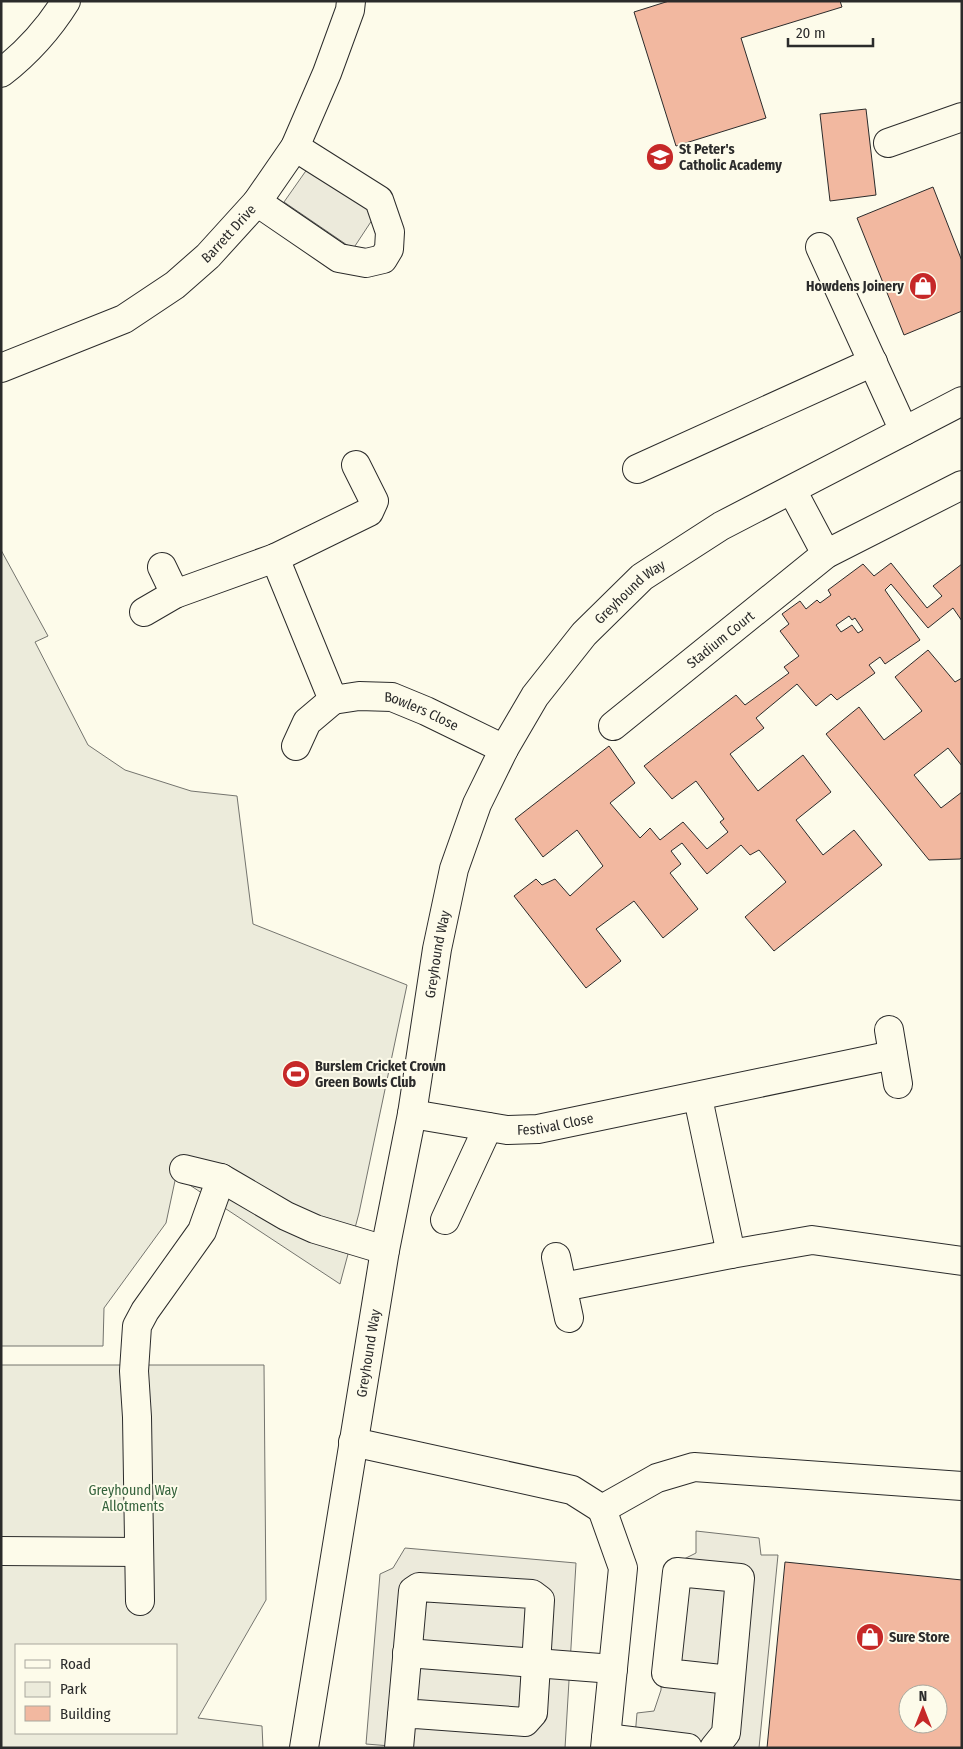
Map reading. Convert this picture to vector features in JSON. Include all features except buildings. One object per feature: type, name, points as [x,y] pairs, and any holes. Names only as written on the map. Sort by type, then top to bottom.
[{"type":"street","points":[[1,73],[25,54],[50,27],[66,1]]},
{"type":"street","name":"Barrett Drive","points":[[1,368],[124,320],[175,285],[202,262],[257,202],[295,147],[328,73],[350,10],[351,1]]},
{"type":"street","points":[[888,143],[962,117]]},
{"type":"street","points":[[257,202],[339,258],[366,263],[383,259],[389,249],[390,232],[379,200],[295,147]]},
{"type":"street","points":[[820,247],[904,431]]},
{"type":"street","points":[[637,469],[873,362]]},
{"type":"street","name":"Greyhound Way","points":[[304,1748],[385,1250],[412,1114],[437,949],[454,869],[477,804],[504,749],[535,696],[584,634],[642,577],[721,526],[962,401]]},
{"type":"street","points":[[144,612],[175,594],[275,558],[369,512],[374,501],[356,465]]},
{"type":"street","name":"Stadium Court","points":[[613,726],[826,554],[962,485]]},
{"type":"street","points":[[792,490],[826,554]]},
{"type":"street","points":[[275,558],[333,700],[307,722],[296,746]]},
{"type":"street","points":[[162,567],[175,594]]},
{"type":"street","name":"Bowlers Close","points":[[333,700],[359,696],[392,698],[426,711],[504,749]]},
{"type":"street","name":"Festival Close","points":[[412,1114],[507,1130],[538,1130],[698,1098],[891,1043],[898,1084]]},
{"type":"street","points":[[698,1098],[731,1254]]},
{"type":"street","points":[[445,1220],[488,1127]]},
{"type":"street","points":[[184,1170],[221,1178],[286,1216],[344,1239],[385,1250]]},
{"type":"street","points":[[140,1602],[137,1417],[134,1371],[137,1326],[145,1311],[202,1230],[221,1178]]},
{"type":"street","points":[[563,1288],[731,1254],[812,1240],[962,1261]]},
{"type":"street","points":[[556,1257],[570,1318]]},
{"type":"street","points":[[353,1442],[572,1490],[602,1509],[623,1568],[606,1743],[688,1748]]},
{"type":"street","points":[[602,1509],[657,1478],[694,1467],[962,1486]]},
{"type":"street","points":[[1,1552],[139,1552]]},
{"type":"street","points":[[399,1748],[407,1653],[413,1591],[419,1587],[532,1594],[540,1600],[533,1713],[525,1722],[402,1713]]},
{"type":"street","points":[[407,1653],[613,1669]]},
{"type":"street","points":[[714,1748],[726,1733],[730,1680]]},
{"type":"green space","points":[[1,550],[48,636],[35,642],[88,745],[125,770],[191,791],[237,796],[253,924],[407,985],[359,1213],[340,1284],[176,1176],[166,1223],[104,1308],[103,1346],[1,1346]]},
{"type":"green space","name":"Greyhound Way Allotments","points":[[1,1365],[264,1365],[266,1600],[198,1718],[262,1726],[263,1748],[1,1748]]},
{"type":"shaded area","points":[[310,165],[378,211],[353,249],[284,202]]},
{"type":"shaded area","points":[[696,1531],[759,1538],[761,1555],[778,1555],[759,1748],[634,1748],[637,1713],[654,1711],[661,1690],[664,1569],[696,1553]]},
{"type":"shaded area","points":[[405,1548],[576,1563],[565,1748],[415,1748],[366,1744],[380,1574],[393,1568]]},
{"type":"place","name":"St Peter's Catholic Academy","points":[[660,157]]},
{"type":"place","name":"Howdens Joinery","points":[[923,286]]},
{"type":"place","name":"Burslem Cricket Crown Green Bowls Club","points":[[296,1074]]},
{"type":"place","name":"Sure Store","points":[[870,1637]]}]
